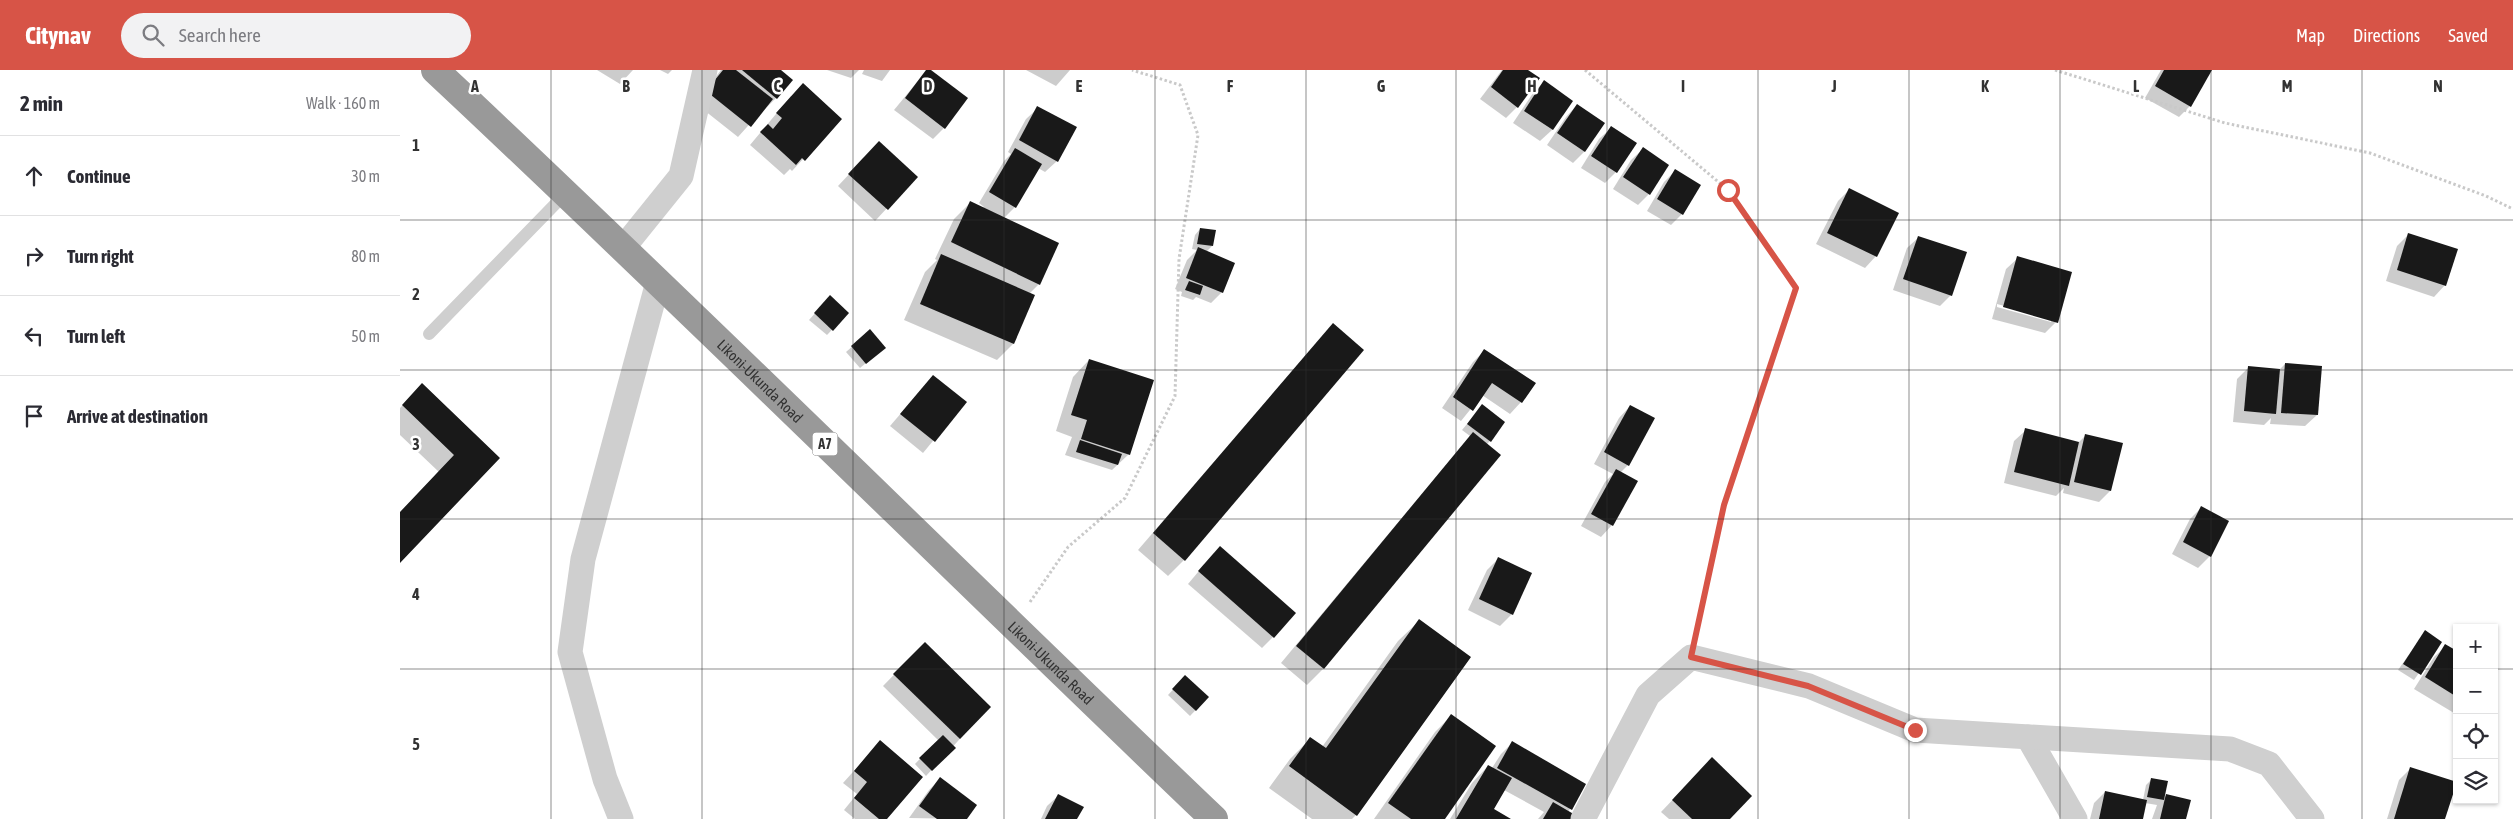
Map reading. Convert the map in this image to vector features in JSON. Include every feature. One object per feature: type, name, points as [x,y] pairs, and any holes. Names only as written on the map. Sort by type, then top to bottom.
[{"type":"highway","name":"Likoni-Ukunda Road","points":[[435,70],[566,193],[1013,627],[1214,819]]},
{"type":"street","points":[[623,248],[681,176],[705,70]]},
{"type":"street","points":[[621,819],[605,778],[570,652],[583,559],[658,282]]},
{"type":"street","points":[[1583,819],[1648,695],[1691,657],[1808,686],[1915,730],[2230,749],[2269,764],[2312,819]]},
{"type":"street","points":[[2028,737],[2074,819]]},
{"type":"lane","points":[[429,334],[566,193]]},
{"type":"path","points":[[1013,627],[1068,547],[1125,498],[1175,396],[1178,259],[1198,136],[1180,85],[1132,70]]},
{"type":"path","points":[[1585,70],[1728,190],[1796,288],[1724,505],[1691,657]]},
{"type":"path","points":[[2055,70],[2225,123],[2370,153],[2486,196],[2513,209]]},
{"type":"building","points":[[723,70],[736,70],[773,99],[751,127],[706,91]]},
{"type":"building","points":[[742,70],[781,70],[793,80],[777,99]]},
{"type":"building","points":[[926,70],[931,70],[968,98],[945,129],[905,98]]},
{"type":"building","points":[[1503,70],[1528,70],[1540,78],[1518,108],[1491,87]]},
{"type":"building","points":[[2164,70],[2212,70],[2191,107],[2155,86]]},
{"type":"building","points":[[1544,80],[1573,101],[1553,130],[1524,111]]},
{"type":"building","points":[[803,83],[842,119],[805,161],[802,158],[796,165],[760,132],[768,124],[773,129],[782,118],[776,113]]},
{"type":"building","points":[[1577,104],[1605,123],[1585,152],[1557,133]]},
{"type":"building","points":[[1037,106],[1077,127],[1058,162],[1019,140]]},
{"type":"building","points":[[1611,126],[1637,143],[1617,173],[1591,156]]},
{"type":"building","points":[[879,141],[918,177],[888,210],[848,174]]},
{"type":"building","points":[[1643,147],[1669,165],[1650,195],[1623,177]]},
{"type":"building","points":[[1015,148],[1042,164],[1016,208],[989,192]]},
{"type":"building","points":[[1675,169],[1701,185],[1683,215],[1657,199]]},
{"type":"building","points":[[1849,188],[1899,213],[1877,257],[1827,233]]},
{"type":"building","points":[[970,201],[1059,243],[1040,285],[951,242]]},
{"type":"building","points":[[1200,228],[1216,230],[1213,246],[1197,244]]},
{"type":"building","points":[[2408,233],[2458,249],[2446,286],[2397,270]]},
{"type":"building","points":[[1918,236],[1967,252],[1952,296],[1903,279]]},
{"type":"building","points":[[1198,247],[1235,263],[1223,293],[1186,278]]},
{"type":"building","points":[[941,254],[1035,295],[1014,344],[920,304]]},
{"type":"building","points":[[2017,256],[2072,272],[2058,323],[2003,307]]},
{"type":"building","points":[[1189,281],[1203,286],[1200,295],[1185,290]]},
{"type":"building","points":[[830,295],[849,313],[833,331],[814,313]]},
{"type":"building","points":[[1333,323],[1364,350],[1185,561],[1153,533]]},
{"type":"building","points":[[870,329],[886,348],[866,364],[851,346]]},
{"type":"building","points":[[1484,349],[1536,383],[1522,403],[1492,383],[1473,411],[1453,397]]},
{"type":"building","points":[[1089,359],[1154,380],[1130,455],[1081,439],[1087,420],[1071,415]]},
{"type":"building","points":[[2285,363],[2322,366],[2318,415],[2281,413]]},
{"type":"building","points":[[2248,366],[2280,369],[2276,414],[2244,411]]},
{"type":"building","points":[[933,375],[967,402],[935,442],[900,414]]},
{"type":"building","points":[[422,383],[500,458],[400,563],[400,512],[454,455],[402,405]]},
{"type":"building","points":[[1482,404],[1505,422],[1491,442],[1467,424]]},
{"type":"building","points":[[1630,405],[1655,418],[1629,466],[1604,452]]},
{"type":"building","points":[[2025,428],[2079,442],[2069,486],[2014,472]]},
{"type":"building","points":[[1473,432],[1501,455],[1324,669],[1296,646]]},
{"type":"building","points":[[2085,434],[2123,443],[2111,491],[2074,482]]},
{"type":"building","points":[[1080,440],[1122,454],[1118,465],[1076,452]]},
{"type":"building","points":[[1616,469],[1638,481],[1613,526],[1591,514]]},
{"type":"building","points":[[2201,506],[2229,521],[2211,557],[2183,542]]},
{"type":"building","points":[[1220,546],[1296,613],[1274,638],[1198,571]]},
{"type":"building","points":[[1498,557],[1532,573],[1513,615],[1479,599]]},
{"type":"building","points":[[1419,619],[1471,657],[1357,816],[1289,766],[1310,737],[1326,748]]},
{"type":"building","points":[[2425,630],[2442,642],[2421,675],[2403,664]]},
{"type":"building","points":[[925,642],[991,707],[960,739],[893,674]]},
{"type":"building","points":[[2445,644],[2453,649],[2453,694],[2425,677]]},
{"type":"building","points":[[1185,675],[1209,697],[1196,711],[1172,689]]},
{"type":"building","points":[[1451,714],[1496,746],[1445,819],[1411,819],[1388,803]]},
{"type":"building","points":[[943,735],[956,748],[932,771],[919,758]]},
{"type":"building","points":[[880,740],[923,777],[887,819],[879,819],[854,798],[867,782],[854,771]]},
{"type":"building","points":[[1512,741],[1586,784],[1572,810],[1497,768]]},
{"type":"building","points":[[1712,757],[1752,796],[1730,819],[1692,819],[1672,800]]},
{"type":"building","points":[[1488,765],[1512,778],[1494,809],[1511,819],[1456,819]]},
{"type":"building","points":[[2410,767],[2453,781],[2453,794],[2445,819],[2394,819]]},
{"type":"building","points":[[940,777],[977,805],[967,819],[937,819],[919,806]]},
{"type":"building","points":[[2151,778],[2168,781],[2164,800],[2147,797]]},
{"type":"building","points":[[2105,791],[2147,800],[2143,819],[2099,819]]},
{"type":"building","points":[[1058,794],[1084,807],[1077,819],[1045,819]]},
{"type":"building","points":[[2166,794],[2191,800],[2186,819],[2160,819]]},
{"type":"building","points":[[1553,802],[1577,816],[1576,819],[1543,819]]},
{"type":"route","points":[[1728,190],[1796,288],[1724,505],[1691,657],[1808,686],[1915,730]]}]
